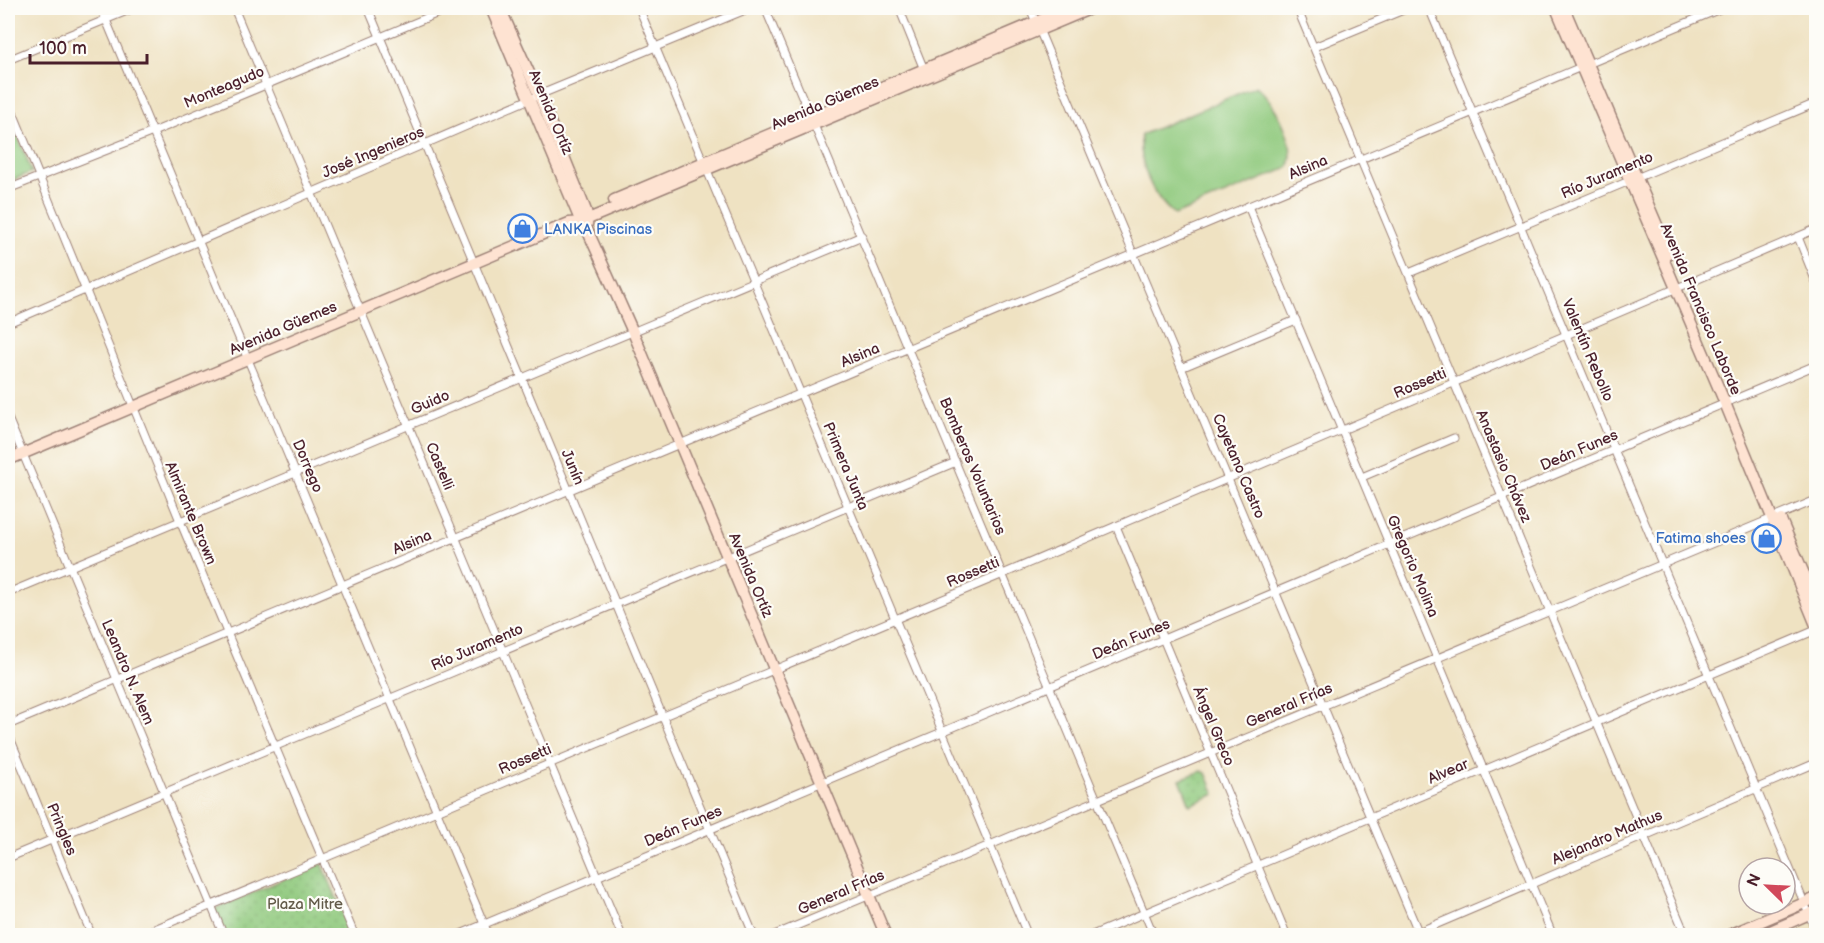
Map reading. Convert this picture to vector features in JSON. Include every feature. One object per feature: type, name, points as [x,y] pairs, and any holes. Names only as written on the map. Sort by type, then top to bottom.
[{"type":"main road","name":"Avenida Ortíz","points":[[491,8],[535,97]]},
{"type":"main road","name":"Avenida Ortíz","points":[[500,8],[582,219],[633,332],[886,936]]},
{"type":"main road","name":"Avenida Güemes","points":[[8,460],[926,73],[1038,25],[1069,8]]},
{"type":"main road","name":"Avenida Güemes","points":[[1038,25],[1092,8]]},
{"type":"main road","name":"Avenida Francisco Laborde","points":[[1556,8],[1585,65]]},
{"type":"main road","name":"Avenida Francisco Laborde","points":[[1564,8],[1585,65],[1776,517],[1816,625]]},
{"type":"main road","name":"Avenida Francisco Laborde","points":[[1776,517],[1816,602]]},
{"type":"main road","points":[[1727,936],[1816,898]]},
{"type":"main road","points":[[1759,936],[1813,913]]},
{"type":"street","name":"Dorrego","points":[[102,8],[489,936]]},
{"type":"street","points":[[8,60],[134,8]]},
{"type":"street","name":"Castelli","points":[[234,8],[622,936]]},
{"type":"street","name":"Junín","points":[[368,8],[754,936]]},
{"type":"street","points":[[428,8],[432,15]]},
{"type":"street","name":"Monteagudo","points":[[8,189],[153,132],[450,8]]},
{"type":"street","name":"Primera Junta","points":[[639,8],[1028,936]]},
{"type":"street","name":"José Ingenieros","points":[[8,322],[535,97],[750,8]]},
{"type":"street","name":"Bomberos Voluntarios","points":[[765,8],[1154,936]]},
{"type":"street","points":[[898,8],[926,73]]},
{"type":"street","name":"Cayetano Castro","points":[[1030,8],[1183,367],[1419,933]]},
{"type":"street","name":"Anastasio Chávez","points":[[1297,8],[1686,936]]},
{"type":"street","points":[[1314,47],[1408,8]]},
{"type":"street","name":"Valentín Rebollo","points":[[1429,8],[1805,903],[1813,913],[1816,932]]},
{"type":"street","name":"Alsina","points":[[8,725],[1585,65],[1703,11],[1722,8]]},
{"type":"street","name":"Almirante Brown","points":[[8,100],[133,408],[355,936]]},
{"type":"street","name":"Río Juramento","points":[[1409,273],[1816,102]]},
{"type":"street","name":"Gregorio Molina","points":[[1248,206],[1553,936]]},
{"type":"street","name":"Rossetti","points":[[138,936],[775,670],[1816,230]]},
{"type":"street","name":"Guido","points":[[8,593],[862,236]]},
{"type":"street","points":[[1798,237],[1816,282]]},
{"type":"street","points":[[1183,367],[1296,320]]},
{"type":"street","name":"Deán Funes","points":[[456,936],[1816,365]]},
{"type":"street","name":"Leandro N. Alem","points":[[8,418],[224,936]]},
{"type":"street","points":[[1362,477],[1454,438]]},
{"type":"street","name":"Río Juramento","points":[[8,858],[956,462]]},
{"type":"street","name":"General Frías","points":[[772,936],[1816,500]]},
{"type":"street","name":"Ángel Greco","points":[[1116,526],[1287,936]]},
{"type":"street","name":"Alvear","points":[[1090,936],[1816,630]]},
{"type":"street","name":"Pringles","points":[[8,734],[92,936]]},
{"type":"street","name":"Alejandro Mathus","points":[[1409,936],[1816,763]]},
{"type":"green space","points":[[1256,86],[1270,101],[1283,124],[1290,147],[1291,158],[1288,168],[1175,215],[1159,199],[1148,179],[1142,157],[1141,135]]},
{"type":"green space","points":[[8,111],[32,172],[8,182]]},
{"type":"green space","points":[[1202,771],[1206,773],[1215,794],[1190,805],[1180,779]]},
{"type":"green space","name":"Plaza Mitre","points":[[322,863],[352,935],[225,935],[214,909]]},
{"type":"place","name":"LANKA Piscinas","points":[[523,229]]},
{"type":"place","name":"Fatima shoes","points":[[1767,538]]}]
